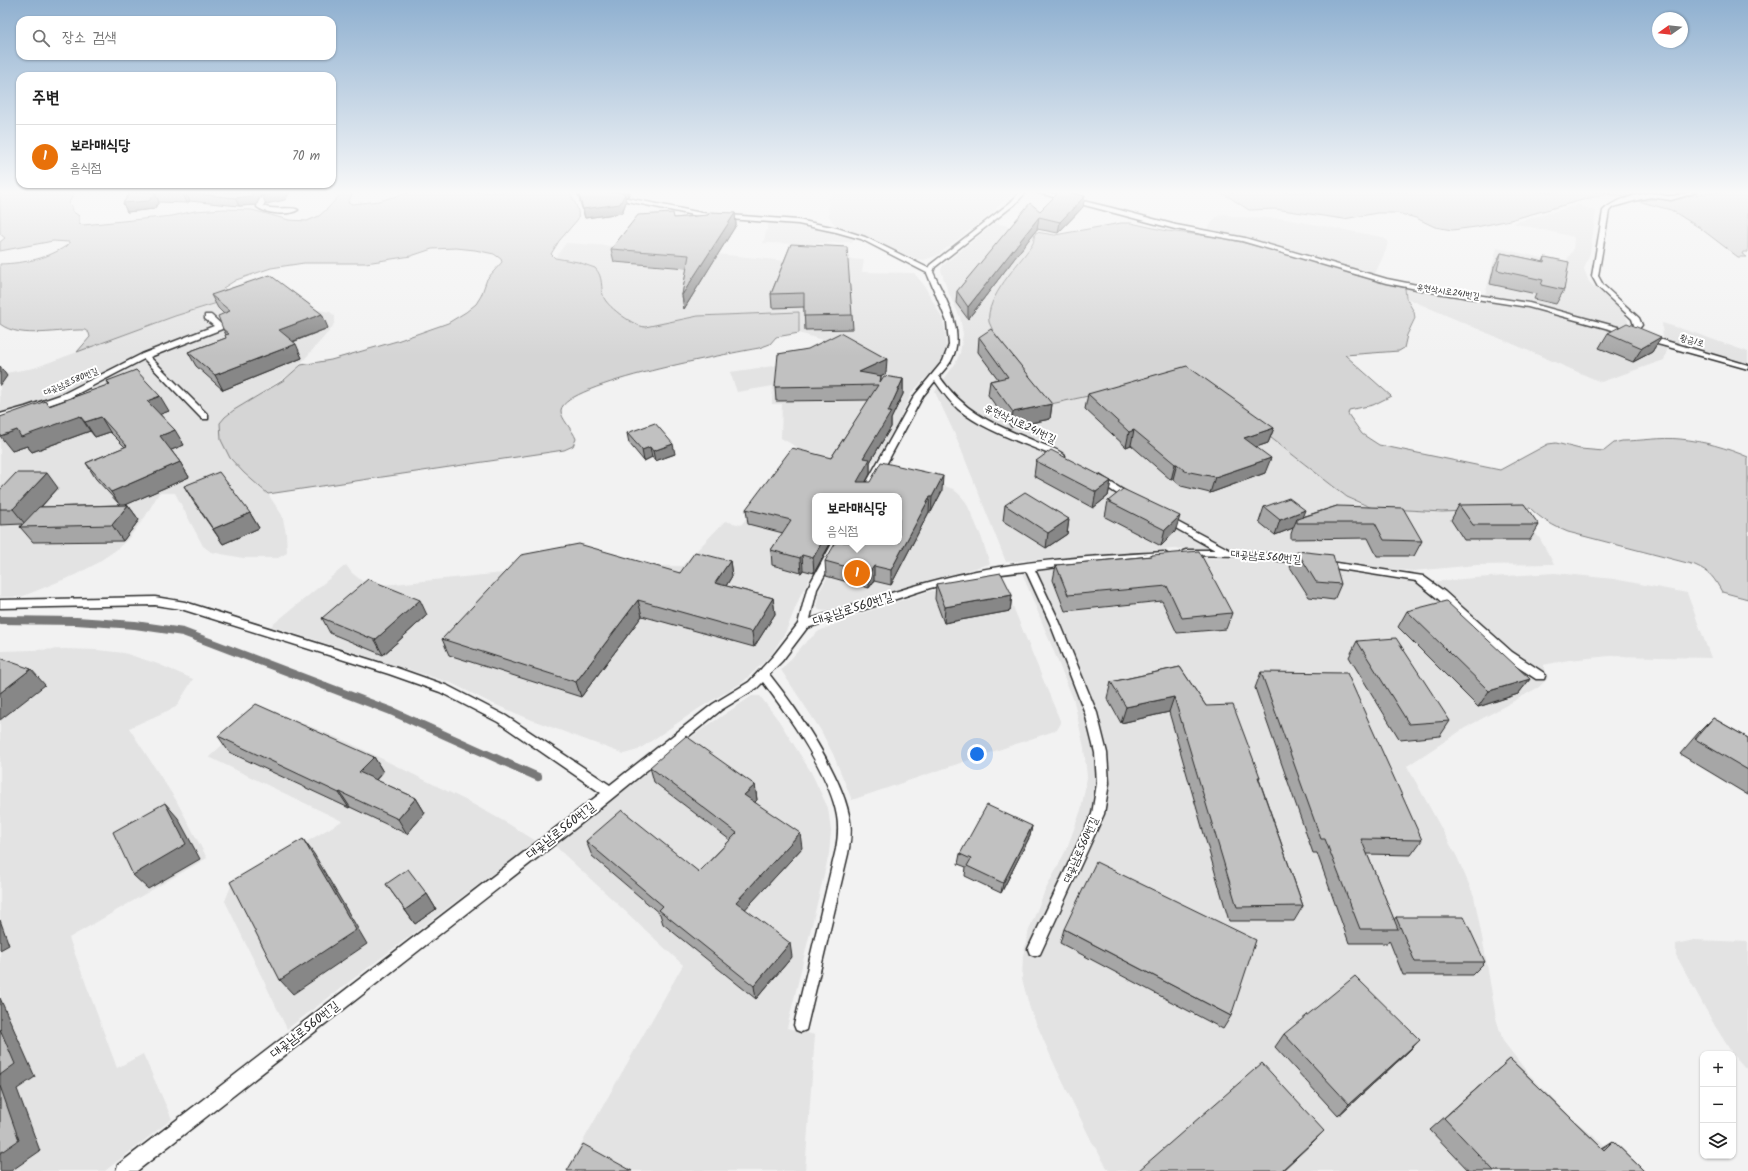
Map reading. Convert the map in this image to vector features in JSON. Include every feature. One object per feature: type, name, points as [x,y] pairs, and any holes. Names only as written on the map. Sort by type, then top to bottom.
[{"type":"lane","points":[[866,493],[919,396],[947,361],[953,345],[951,322],[930,272],[880,247]]},
{"type":"lane","points":[[930,272],[932,266],[957,247]]},
{"type":"lane","name":"유현삭시로241번길","points":[[1268,247],[1386,281],[1437,291],[1529,305],[1631,333]]},
{"type":"lane","points":[[1600,247],[1595,276],[1600,286],[1635,318],[1638,325],[1631,333]]},
{"type":"lane","name":"대곶남로580번길","points":[[0,416],[28,409],[66,396],[145,356],[219,327],[208,317]]},
{"type":"lane","name":"황금1로","points":[[1631,333],[1748,367]]},
{"type":"lane","points":[[145,356],[205,416]]},
{"type":"lane","name":"유현삭시로241번길","points":[[936,376],[947,394],[965,410],[987,423],[1069,460]]},
{"type":"lane","points":[[1089,472],[1142,505]]},
{"type":"lane","points":[[1161,516],[1198,538],[1229,553]]},
{"type":"lane","points":[[803,625],[812,589],[836,545]]},
{"type":"lane","name":"대곶남로560번길","points":[[124,1171],[717,708],[753,685],[778,658],[803,625],[929,585],[977,574],[1098,559],[1188,553],[1229,553],[1312,561],[1419,578],[1441,595],[1508,654],[1540,676]]},
{"type":"lane","name":"대곶남로560번길","points":[[1029,567],[1055,623],[1091,713],[1101,753],[1103,783],[1098,814],[1035,949]]},
{"type":"lane","points":[[0,604],[155,601],[181,604],[393,671],[444,689],[502,719],[610,792]]},
{"type":"lane","points":[[763,674],[787,705],[813,748],[833,786],[841,805],[844,820],[845,835],[840,859],[801,1025]]},
{"type":"shaded area","points":[[0,247],[23,247],[0,251]]},
{"type":"shaded area","points":[[65,247],[556,247],[551,254],[555,258],[578,262],[595,268],[600,275],[604,298],[607,302],[616,311],[640,326],[645,327],[698,316],[799,312],[799,333],[776,337],[770,344],[759,348],[651,371],[618,380],[590,390],[570,400],[561,410],[562,417],[576,439],[573,446],[564,450],[268,494],[244,473],[230,458],[221,440],[220,423],[225,417],[284,380],[301,365],[331,360],[397,341],[448,323],[476,304],[481,296],[487,279],[502,262],[501,259],[494,254],[456,248],[432,249],[411,256],[366,263],[304,263],[271,268],[236,280],[223,288],[246,294],[175,316],[77,352],[90,337],[89,333],[85,330],[30,333],[9,329],[0,324],[0,264],[18,263],[45,257]]},
{"type":"shaded area","points":[[563,247],[621,247],[687,251],[786,261],[789,256],[864,260],[862,272],[914,273],[924,285],[942,318],[945,329],[946,348],[941,361],[912,392],[900,418],[875,462],[868,465],[853,465],[805,452],[781,438],[782,404],[772,404],[773,386],[737,392],[730,372],[773,366],[792,361],[832,343],[799,333],[799,312],[698,316],[644,327],[637,327],[618,313],[607,302],[604,297],[599,272],[589,265],[555,258]]},
{"type":"shaded area","points":[[888,247],[948,247],[936,256],[924,260],[916,259]]},
{"type":"shaded area","points":[[966,247],[1031,247],[1006,280],[994,300],[1051,404],[1102,393],[1266,434],[1347,497],[1359,504],[1372,508],[1412,511],[1482,510],[1529,525],[1540,539],[1554,564],[1477,565],[1413,571],[1386,569],[1298,555],[1244,550],[1186,548],[1006,562],[957,439],[935,392],[955,364],[960,353],[963,334],[960,317],[948,292],[941,270],[943,265]]},
{"type":"shaded area","points":[[1031,247],[1259,247],[1405,288],[1406,298],[1414,312],[1415,318],[1407,335],[1404,348],[1399,351],[1345,355],[1391,396],[1373,405],[1349,410],[1348,414],[1362,434],[1379,445],[1500,470],[1548,444],[1556,443],[1580,449],[1604,451],[1614,443],[1622,441],[1666,438],[1680,439],[1715,445],[1748,457],[1748,599],[1722,592],[1712,576],[1705,570],[1695,565],[1568,532],[1538,516],[1530,508],[1442,512],[1372,508],[1347,497],[1266,434],[1102,393],[1051,404],[993,331],[989,322],[989,313],[992,303],[1004,282]]},
{"type":"shaded area","points":[[1274,247],[1387,247],[1374,276]]},
{"type":"shaded area","points":[[1573,247],[1591,247],[1584,269],[1589,282],[1625,314],[1628,321],[1624,328],[1530,303],[1485,295],[1497,248],[1565,263],[1573,250]]},
{"type":"shaded area","points":[[1724,247],[1748,247],[1748,252],[1743,252],[1742,254],[1747,257],[1738,257]]},
{"type":"shaded area","points":[[1405,288],[1523,306],[1668,347],[1664,360],[1601,382],[1406,298]]},
{"type":"shaded area","points":[[246,294],[330,312],[335,316],[335,321],[332,328],[293,372],[225,417],[244,473],[268,494],[282,515],[286,533],[287,553],[278,558],[243,558],[211,552],[203,546],[175,493],[159,493],[145,517],[128,539],[116,550],[94,565],[75,575],[21,597],[0,597],[0,374],[34,368],[175,316]]},
{"type":"shaded area","points":[[1662,323],[1748,352],[1748,364],[1663,341]]},
{"type":"shaded area","points":[[796,458],[814,493],[812,493],[812,545],[828,545],[801,594],[786,631],[772,654],[743,682],[698,709],[638,750],[624,754],[532,720],[489,702],[451,683],[271,626],[346,565],[352,573],[362,581],[374,585],[503,573],[584,558],[627,566],[682,566],[725,521],[741,525]]},
{"type":"shaded area","points":[[936,483],[953,489],[966,502],[981,536],[990,564],[915,584],[826,611],[819,610],[817,606],[818,594],[845,545],[902,545],[902,495]]},
{"type":"shaded area","points":[[1201,558],[1258,559],[1290,562],[1420,583],[1555,573],[1614,579],[1687,593],[1711,658],[1610,656],[1569,660],[1543,665],[1548,678],[1539,687],[1465,728],[1407,766],[1457,857],[1474,896],[1496,1018],[1503,1041],[1527,1072],[1574,1120],[1636,1171],[1109,1171],[1092,1142],[1055,1066],[1030,1009],[1022,979],[1023,955],[1029,930],[1044,893],[1067,848],[1081,810],[1087,777],[1084,748],[1074,701],[1022,573],[1073,567]]},
{"type":"shaded area","points":[[1000,575],[1061,723],[1057,730],[852,800],[833,754],[820,729],[781,670],[804,644],[819,631],[854,616],[927,592]]},
{"type":"shaded area","points":[[65,649],[124,653],[158,664],[193,679],[176,707],[129,728],[176,800],[207,858],[69,938],[117,1068],[143,1054],[172,1119],[105,1171],[0,1171],[0,651]]},
{"type":"shaded area","points":[[752,696],[760,696],[779,721],[811,772],[828,808],[831,831],[829,854],[787,1028],[815,1035],[805,1171],[566,1171],[683,965],[554,845],[701,730]]},
{"type":"shaded area","points":[[264,707],[350,743],[467,801],[536,841],[287,1029],[225,901],[231,886],[342,821],[209,757]]},
{"type":"shaded area","points":[[1694,940],[1748,942],[1748,1071],[1736,1058],[1736,1051],[1731,1051],[1715,1026],[1676,955],[1676,944]]},
{"type":"building","points":[[613,247],[713,247],[682,295],[689,255],[611,249]]},
{"type":"building","points":[[790,247],[847,247],[852,315],[804,316],[804,293],[771,294]]},
{"type":"building","points":[[994,247],[1016,247],[968,307],[957,291]]},
{"type":"building","points":[[1501,253],[1544,262],[1545,257],[1569,262],[1564,290],[1541,285],[1543,280],[1497,270]]},
{"type":"building","points":[[270,275],[322,314],[279,330],[296,344],[215,375],[188,352],[226,338],[225,335],[229,334],[223,329],[218,316],[230,311],[211,295]]},
{"type":"building","points":[[1627,323],[1661,337],[1642,348],[1608,333]]},
{"type":"building","points":[[991,329],[1052,404],[1013,412],[990,381],[1008,377],[979,337]]},
{"type":"building","points":[[840,333],[887,359],[859,372],[881,376],[880,382],[884,376],[903,379],[888,412],[891,412],[863,458],[870,459],[857,482],[870,482],[881,462],[943,476],[932,497],[930,497],[891,570],[874,566],[869,573],[825,561],[834,545],[902,545],[902,493],[812,493],[812,545],[820,545],[813,558],[802,555],[800,558],[771,550],[791,520],[746,509],[792,448],[831,458],[878,385],[775,387],[778,354],[808,349]]},
{"type":"building","points":[[1187,366],[1274,428],[1244,438],[1271,458],[1215,477],[1185,471],[1134,430],[1129,432],[1088,394]]},
{"type":"building","points":[[136,370],[160,396],[147,401],[175,430],[160,436],[180,462],[111,492],[86,463],[127,446],[101,417],[85,422],[80,416],[21,437],[17,430],[0,436],[0,417],[46,401],[49,406],[110,384],[107,381]]},
{"type":"building","points":[[655,423],[673,444],[653,451],[650,447],[642,450],[627,433]]},
{"type":"building","points":[[1051,450],[1111,481],[1096,492],[1036,461]]},
{"type":"building","points":[[219,472],[250,513],[213,529],[184,486]]},
{"type":"building","points":[[16,473],[47,473],[13,509],[0,509],[0,490]]},
{"type":"building","points":[[1123,489],[1180,516],[1165,530],[1108,501]]},
{"type":"building","points":[[1025,492],[1069,519],[1048,533],[1005,505]]},
{"type":"building","points":[[1289,498],[1305,510],[1280,520],[1264,507]]},
{"type":"building","points":[[1524,504],[1539,525],[1473,525],[1459,505]]},
{"type":"building","points":[[128,505],[112,525],[20,527],[39,507]]},
{"type":"building","points":[[1337,506],[1403,508],[1422,541],[1384,540],[1375,523],[1297,523],[1297,519]]},
{"type":"building","points":[[579,544],[680,573],[695,552],[730,561],[715,583],[773,598],[752,632],[638,600],[576,682],[442,639],[521,555]]},
{"type":"building","points":[[1199,551],[1232,613],[1182,618],[1167,586],[1068,595],[1056,565],[1152,555]]},
{"type":"building","points":[[1297,551],[1333,555],[1341,584],[1316,582]]},
{"type":"building","points":[[1001,573],[1012,595],[945,607],[936,584]]},
{"type":"building","points":[[368,579],[420,600],[375,640],[322,618]]},
{"type":"building","points":[[1446,601],[1530,679],[1489,691],[1407,611]]},
{"type":"building","points":[[1396,638],[1450,721],[1409,724],[1357,641]]},
{"type":"building","points":[[0,658],[31,669],[0,693]]},
{"type":"building","points":[[1180,667],[1206,706],[1233,705],[1260,777],[1258,777],[1303,906],[1237,907],[1174,697],[1126,707],[1111,682]]},
{"type":"building","points":[[1261,672],[1347,673],[1422,840],[1361,839],[1398,929],[1360,929],[1325,839],[1321,839]]},
{"type":"building","points":[[256,704],[374,757],[359,772],[416,798],[398,819],[218,736]]},
{"type":"building","points":[[1713,718],[1748,738],[1748,770],[1695,739]]},
{"type":"building","points":[[686,736],[755,785],[744,795],[800,833],[736,902],[790,943],[754,986],[659,910],[663,906],[586,841],[622,810],[699,872],[737,833],[650,767]]},
{"type":"building","points":[[165,803],[186,844],[133,875],[113,832]]},
{"type":"building","points":[[987,805],[1032,826],[1003,883],[967,866],[971,859],[960,854]]},
{"type":"building","points":[[303,839],[356,930],[280,980],[230,882]]},
{"type":"building","points":[[1096,862],[1256,940],[1231,1016],[1064,929]]},
{"type":"building","points":[[408,869],[427,894],[405,910],[386,884]]},
{"type":"building","points":[[1396,917],[1464,917],[1485,962],[1415,962]]},
{"type":"building","points":[[1355,976],[1420,1040],[1349,1104],[1284,1034]]},
{"type":"building","points":[[0,1029],[15,1064],[0,1075]]},
{"type":"building","points":[[1510,1059],[1604,1150],[1613,1141],[1644,1171],[1494,1171],[1444,1118]]},
{"type":"building","points":[[1262,1063],[1324,1131],[1281,1171],[1138,1171]]},
{"type":"building","points":[[0,1086],[19,1140],[0,1153]]},
{"type":"building","points":[[583,1144],[632,1171],[567,1171]]},
{"type":"waterway","points":[[0,620],[76,621],[135,625],[183,632],[391,711],[538,777]]},
{"type":"place","name":"보라매식당","points":[[857,573]]}]
